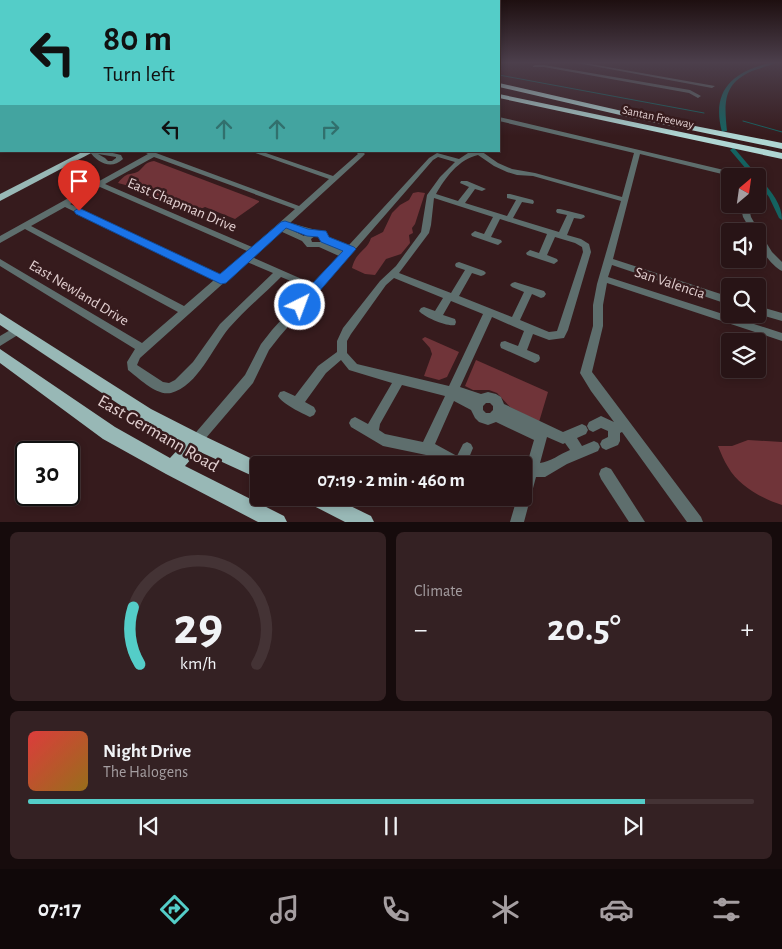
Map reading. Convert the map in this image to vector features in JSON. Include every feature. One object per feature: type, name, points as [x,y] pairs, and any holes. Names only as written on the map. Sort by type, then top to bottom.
[{"type":"highway","name":"Santan Freeway","points":[[501,87],[782,146]]},
{"type":"highway","name":"Santan Freeway","points":[[500,97],[777,155]]},
{"type":"main road","points":[[0,189],[75,152]]},
{"type":"main road","points":[[0,198],[90,152]]},
{"type":"main road","points":[[13,191],[18,185],[44,171],[46,167]]},
{"type":"main road","name":"East Germann Road","points":[[0,318],[146,414],[196,441],[250,466]]},
{"type":"main road","name":"East Germann Road","points":[[0,355],[109,433],[172,468],[278,522]]},
{"type":"main road","points":[[172,468],[196,441]]},
{"type":"main road","points":[[332,506],[365,522]]},
{"type":"street","points":[[671,87],[698,96]]},
{"type":"street","points":[[500,118],[721,171]]},
{"type":"street","points":[[638,151],[608,261],[598,305],[598,326],[586,373],[619,427],[696,522]]},
{"type":"street","points":[[93,152],[103,159],[104,163],[130,167]]},
{"type":"street","points":[[97,152],[117,156],[130,167]]},
{"type":"street","points":[[148,152],[301,209]]},
{"type":"street","points":[[256,152],[335,179]]},
{"type":"street","points":[[279,273],[224,327],[198,365],[173,388],[165,389],[161,387],[132,367],[132,362],[143,349],[335,179],[360,156],[360,152]]},
{"type":"street","points":[[426,152],[435,156],[461,160],[476,156],[477,153],[495,166],[533,174],[625,200]]},
{"type":"street","points":[[0,240],[154,154]]},
{"type":"street","points":[[196,441],[244,386],[254,371],[265,347],[276,333],[435,156]]},
{"type":"street","points":[[112,164],[120,159]]},
{"type":"street","points":[[461,160],[431,195],[428,228],[425,233],[399,268],[383,283],[347,331],[342,341],[342,354],[353,366],[361,370],[452,392],[460,399],[479,403],[492,399],[498,412],[542,433],[563,438],[601,422],[619,427]]},
{"type":"street","points":[[464,183],[482,189]]},
{"type":"street","name":"East Chapman Drive","points":[[99,184],[254,251]]},
{"type":"street","points":[[460,204],[473,186]]},
{"type":"street","points":[[393,274],[549,336],[560,335],[587,252],[586,246],[583,243],[562,236],[431,195]]},
{"type":"street","points":[[510,196],[530,202]]},
{"type":"street","points":[[509,220],[520,199]]},
{"type":"street","points":[[64,204],[221,280]]},
{"type":"street","points":[[560,211],[581,218]]},
{"type":"street","points":[[562,236],[571,215]]},
{"type":"street","points":[[486,238],[498,216]]},
{"type":"street","points":[[25,226],[186,312]]},
{"type":"street","points":[[282,226],[322,234],[325,239],[348,252]]},
{"type":"street","points":[[282,226],[306,240],[310,245],[320,244],[348,252]]},
{"type":"street","points":[[306,240],[313,233]]},
{"type":"street","points":[[542,257],[552,233]]},
{"type":"street","points":[[475,234],[498,242]]},
{"type":"street","points":[[766,250],[782,268]]},
{"type":"street","points":[[530,253],[554,261]]},
{"type":"street","points":[[246,258],[301,282]]},
{"type":"street","name":"San Valencia","points":[[608,261],[721,297]]},
{"type":"street","name":"East Newland Drive","points":[[0,262],[143,349]]},
{"type":"street","points":[[459,265],[481,273]]},
{"type":"street","points":[[437,316],[470,269]]},
{"type":"street","name":"San Valencia","points":[[604,279],[782,338]]},
{"type":"street","points":[[515,285],[541,294]]},
{"type":"street","points":[[514,323],[528,290]]},
{"type":"street","points":[[424,311],[451,322]]},
{"type":"street","points":[[426,449],[489,312]]},
{"type":"street","points":[[766,312],[782,317]]},
{"type":"street","points":[[521,352],[530,329]]},
{"type":"street","points":[[0,342],[18,330]]},
{"type":"street","points":[[505,345],[535,358]]},
{"type":"street","points":[[296,404],[321,370],[342,354]]},
{"type":"street","points":[[373,433],[374,424],[400,379]]},
{"type":"street","points":[[284,396],[310,411]]},
{"type":"street","points":[[479,403],[480,414],[486,418],[498,412]]},
{"type":"street","points":[[355,423],[383,440],[426,449],[441,456]]},
{"type":"street","points":[[532,470],[545,470],[563,459],[614,441],[619,427]]},
{"type":"street","points":[[532,467],[542,433]]},
{"type":"street","points":[[568,436],[579,453]]},
{"type":"street","points":[[464,456],[467,448]]},
{"type":"street","points":[[606,474],[638,522]]},
{"type":"street","points":[[517,522],[521,506]]},
{"type":"shaded area","points":[[154,161],[259,202],[235,219],[205,207],[194,212],[160,202],[138,193],[133,187],[118,183],[125,176],[137,172],[147,163]]},
{"type":"shaded area","points":[[413,193],[425,193],[412,228],[413,233],[409,235],[410,243],[401,254],[386,259],[375,275],[365,274],[352,268],[356,258],[367,246],[371,238],[383,232],[392,213],[409,200]]},
{"type":"shaded area","points":[[425,337],[459,352],[447,377],[439,380],[424,376],[432,354],[430,348],[422,339]]},
{"type":"shaded area","points":[[476,360],[548,392],[539,422],[510,407],[497,393],[489,390],[473,390],[465,386]]},
{"type":"shaded area","points":[[748,440],[782,442],[782,505],[759,495],[738,480],[732,474],[718,446],[732,446]]},
{"type":"waterway","points":[[566,87],[704,113]]},
{"type":"waterway","points":[[724,131],[722,113],[724,95],[728,87]]},
{"type":"waterway","points":[[743,121],[782,132]]},
{"type":"waterway","points":[[733,150],[748,168]]},
{"type":"waterway","points":[[766,189],[782,218]]},
{"type":"route","points":[[79,211],[221,280],[285,224],[307,232],[322,234],[325,236],[325,239],[350,249],[300,305]]}]
